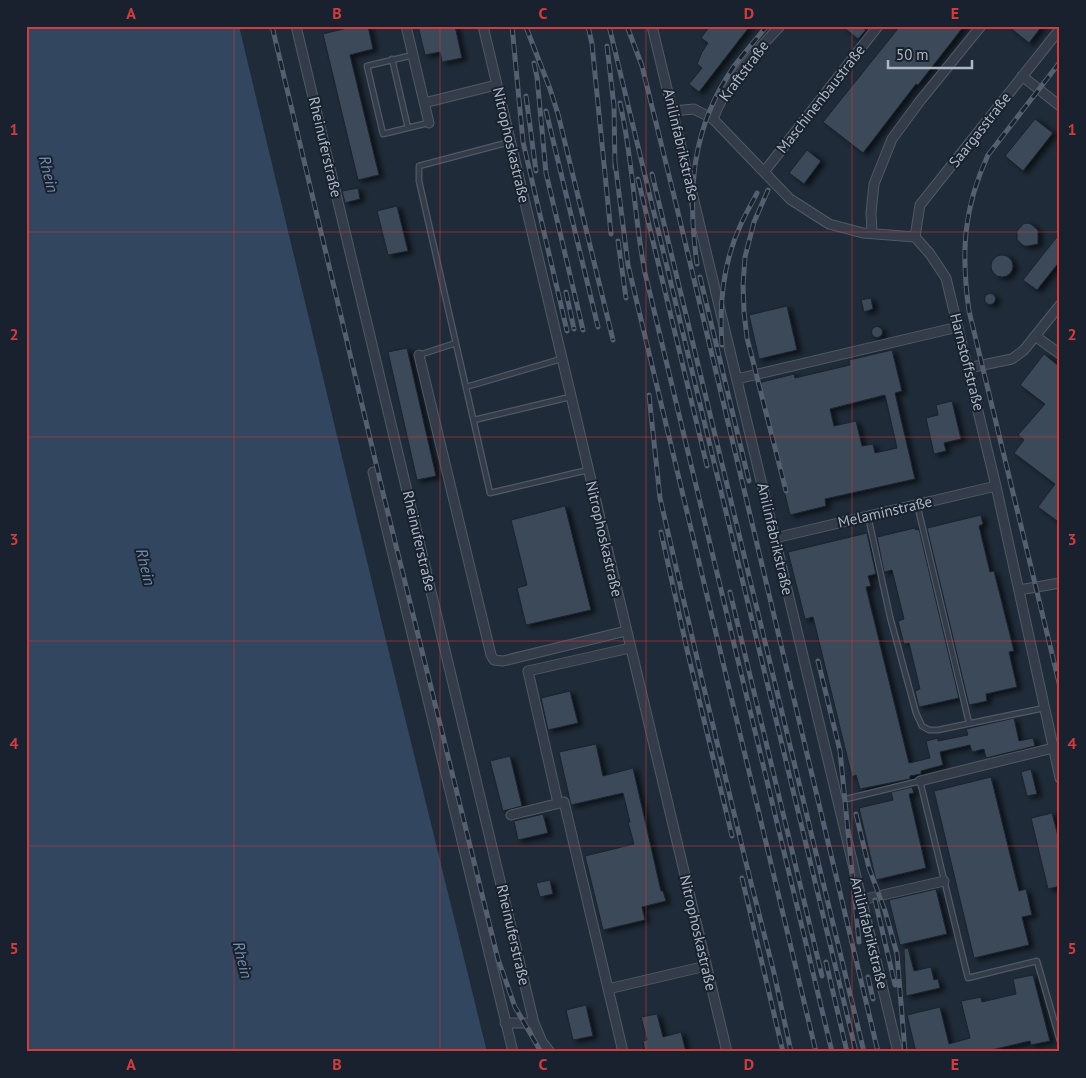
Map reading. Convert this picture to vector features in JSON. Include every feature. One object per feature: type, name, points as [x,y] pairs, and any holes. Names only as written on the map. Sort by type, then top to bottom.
[{"type":"street","name":"Rheinuferstraße","points":[[296,26],[534,1024],[542,1042],[550,1052]]},
{"type":"street","points":[[406,26],[429,123]]},
{"type":"street","name":"Nitrophoskastraße","points":[[482,26],[727,1052]]},
{"type":"street","name":"Anilinfabrikstraße","points":[[652,26],[898,1052]]},
{"type":"street","name":"Kraftstraße","points":[[713,119],[718,105],[727,90],[752,55],[780,26]]},
{"type":"street","name":"Maschinenbaustraße","points":[[764,172],[878,26]]},
{"type":"street","points":[[872,234],[871,213],[874,184],[892,139],[920,101],[981,26]]},
{"type":"street","name":"Saargasstraße","points":[[915,237],[920,205],[1060,29]]},
{"type":"street","points":[[1022,76],[1060,106]]},
{"type":"street","points":[[424,103],[496,85]]},
{"type":"street","points":[[673,111],[694,109],[713,119],[790,199],[829,224],[863,233],[915,237]]},
{"type":"street","name":"Harnstoffstraße","points":[[915,237],[930,254],[946,278],[996,486],[1060,778]]},
{"type":"street","points":[[968,368],[1012,358],[1024,350],[1060,305]]},
{"type":"street","points":[[737,379],[958,327]]},
{"type":"street","points":[[1035,336],[1060,354]]},
{"type":"street","points":[[419,354],[491,655],[494,660],[503,661],[626,632]]},
{"type":"street","points":[[373,472],[513,1052]]},
{"type":"street","name":"Melaminstraße","points":[[775,538],[996,486]]},
{"type":"street","points":[[1019,590],[1060,583]]},
{"type":"street","points":[[528,671],[630,648]]},
{"type":"street","points":[[524,656],[558,804]]},
{"type":"street","points":[[920,781],[1053,748]]},
{"type":"street","points":[[511,815],[564,802],[623,1052]]},
{"type":"street","points":[[861,900],[944,881]]},
{"type":"street","points":[[608,988],[706,966]]},
{"type":"street","points":[[506,1023],[534,1024]]},
{"type":"lane","points":[[413,55],[367,66],[383,134],[429,123]]},
{"type":"lane","points":[[392,59],[408,128]]},
{"type":"lane","points":[[510,142],[419,166],[419,181],[490,493],[588,470]]},
{"type":"lane","points":[[419,354],[456,343]]},
{"type":"lane","points":[[466,387],[561,359]]},
{"type":"lane","points":[[474,420],[570,397]]},
{"type":"lane","points":[[918,504],[969,723]]},
{"type":"lane","points":[[868,516],[894,634],[919,722],[925,728],[934,730],[1044,708]]},
{"type":"lane","points":[[838,801],[920,781],[968,978],[1037,961],[1060,1042]]},
{"type":"water","name":"Rhein","points":[[26,26],[239,26],[487,1052],[26,1052]]},
{"type":"building","points":[[355,26],[368,26],[373,49],[350,55],[379,175],[358,180],[323,34]]},
{"type":"building","points":[[418,26],[455,26],[462,58],[442,62],[440,52],[425,55]]},
{"type":"building","points":[[710,26],[750,26],[699,92],[689,84],[702,68],[697,64],[708,43],[701,38]]},
{"type":"building","points":[[842,26],[861,26],[866,30],[858,39]]},
{"type":"building","points":[[900,26],[964,26],[863,153],[823,122]]},
{"type":"building","points":[[1008,26],[1042,26],[1029,43]]},
{"type":"building","points":[[1035,119],[1053,133],[1023,171],[1005,156]]},
{"type":"building","points":[[807,150],[821,161],[804,184],[789,173]]},
{"type":"building","points":[[358,188],[360,199],[345,203],[342,191]]},
{"type":"building","points":[[397,206],[408,251],[388,255],[377,211]]},
{"type":"building","points":[[1027,223],[1038,230],[1038,244],[1024,246],[1017,240],[1017,231],[1023,224]]},
{"type":"building","points":[[1060,233],[1060,261],[1037,290],[1023,280]]},
{"type":"building","points":[[998,255],[1006,255],[1013,262],[1013,270],[1006,277],[998,277],[991,270],[991,262]]},
{"type":"building","points":[[990,293],[996,299],[990,305],[984,299]]},
{"type":"building","points":[[871,298],[873,309],[864,312],[861,300]]},
{"type":"building","points":[[787,306],[797,350],[759,359],[749,315]]},
{"type":"building","points":[[875,327],[879,327],[882,332],[881,336],[875,337],[872,334],[872,330]]},
{"type":"building","points":[[407,348],[436,476],[417,480],[388,352]]},
{"type":"building","points":[[892,350],[902,391],[895,393],[915,479],[825,499],[826,506],[790,515],[758,383],[794,374],[795,378],[850,365],[849,360]],"holes":[[[885,395],[897,448],[875,453],[873,444],[862,446],[856,421],[834,426],[830,409]]]},
{"type":"building","points":[[1044,354],[1060,367],[1060,523],[1038,507],[1055,484],[1014,453],[1024,440],[1018,435],[1045,404],[1020,385]]},
{"type":"building","points":[[952,401],[961,439],[944,443],[946,451],[934,454],[926,418],[938,415],[936,405]]},
{"type":"building","points":[[565,506],[591,610],[526,625],[517,588],[527,585],[511,520]]},
{"type":"building","points":[[981,515],[983,524],[979,526],[990,572],[994,571],[1014,651],[1009,652],[1017,687],[986,694],[987,701],[969,705],[927,528]]},
{"type":"building","points":[[915,528],[916,530],[919,529],[959,698],[919,707],[915,691],[920,689],[909,643],[904,644],[898,621],[904,619],[892,570],[884,572],[877,537]]},
{"type":"building","points":[[867,533],[876,574],[868,576],[871,586],[866,587],[909,763],[930,758],[926,741],[938,738],[938,741],[968,735],[966,729],[1014,718],[1019,741],[1033,738],[1035,746],[986,758],[984,749],[972,752],[970,745],[940,752],[943,765],[921,771],[921,774],[910,776],[910,779],[860,789],[856,775],[852,777],[813,617],[805,619],[788,552]]},
{"type":"building","points":[[570,691],[578,723],[548,730],[541,698]]},
{"type":"building","points":[[596,744],[603,776],[633,768],[661,891],[663,891],[666,901],[642,907],[645,920],[603,930],[585,856],[634,844],[623,793],[571,805],[559,752]]},
{"type":"building","points":[[510,756],[522,806],[503,811],[490,761]]},
{"type":"building","points":[[1031,769],[1037,794],[1027,796],[1021,772]]},
{"type":"building","points":[[991,777],[1019,891],[1026,889],[1032,915],[1022,917],[1029,945],[974,958],[934,791]]},
{"type":"building","points":[[912,787],[914,793],[909,794],[926,868],[876,880],[859,808],[893,800],[891,792]]},
{"type":"building","points":[[1052,813],[1060,844],[1060,886],[1048,889],[1031,818]]},
{"type":"building","points":[[543,814],[548,833],[518,840],[514,821]]},
{"type":"building","points":[[550,880],[553,894],[540,897],[536,883]]},
{"type":"building","points":[[936,889],[947,934],[900,945],[889,900]]},
{"type":"building","points":[[908,948],[914,971],[931,967],[934,980],[938,979],[940,988],[906,996],[904,949]]},
{"type":"building","points":[[1033,975],[1050,1041],[1031,1045],[1030,1041],[983,1052],[916,1052],[907,1015],[940,1007],[949,1044],[970,1038],[961,1001],[981,997],[982,1002],[1016,994],[1013,979]]},
{"type":"building","points":[[586,1005],[593,1036],[573,1040],[566,1010]]},
{"type":"building","points":[[657,1014],[663,1037],[681,1032],[686,1052],[645,1052],[643,1041],[647,1040],[641,1017]]},
{"type":"railway","points":[[272,26],[383,493],[498,959],[515,1007],[541,1052]]},
{"type":"railway","points":[[512,26],[523,142],[567,331]]},
{"type":"railway","points":[[588,26],[592,44],[611,234]]},
{"type":"railway","points":[[609,26],[856,1052]]},
{"type":"railway","points":[[627,26],[642,66],[676,204],[878,1052]]},
{"type":"railway","points":[[697,264],[694,237],[693,186],[701,136],[720,88],[735,65],[767,26]]},
{"type":"railway","points":[[526,27],[558,114],[613,340]]},
{"type":"railway","points":[[607,46],[614,106],[615,168]]},
{"type":"railway","points":[[1060,62],[988,155],[973,194],[966,232],[965,250],[966,290],[969,311],[1060,687]]},
{"type":"railway","points":[[534,63],[546,173],[583,330]]},
{"type":"railway","points":[[526,96],[536,171]]},
{"type":"railway","points":[[620,103],[628,145],[645,273],[832,1052]]},
{"type":"railway","points":[[546,111],[598,327]]},
{"type":"railway","points":[[615,162],[628,265],[816,1052]]},
{"type":"railway","points":[[652,174],[864,1052]]},
{"type":"railway","points":[[638,179],[707,466]]},
{"type":"railway","points":[[768,190],[754,222],[745,257],[744,312],[747,338],[786,491]]},
{"type":"railway","points":[[722,345],[721,314],[726,268],[735,238],[757,193]]},
{"type":"railway","points":[[618,241],[626,298]]},
{"type":"railway","points":[[700,277],[749,481]]},
{"type":"railway","points":[[566,292],[574,329]]},
{"type":"railway","points":[[649,395],[660,498],[703,684],[774,973],[791,1052]]},
{"type":"railway","points":[[661,532],[732,836]]},
{"type":"railway","points":[[730,592],[822,976]]},
{"type":"railway","points":[[818,661],[840,751],[859,942]]},
{"type":"railway","points":[[856,814],[869,868],[885,911],[897,954],[905,1052]]},
{"type":"railway","points":[[742,878],[783,1052]]},
{"type":"railway","points":[[875,900],[895,985]]},
{"type":"railway","points":[[826,962],[847,1052]]},
{"type":"railway","points":[[868,977],[873,999]]}]
